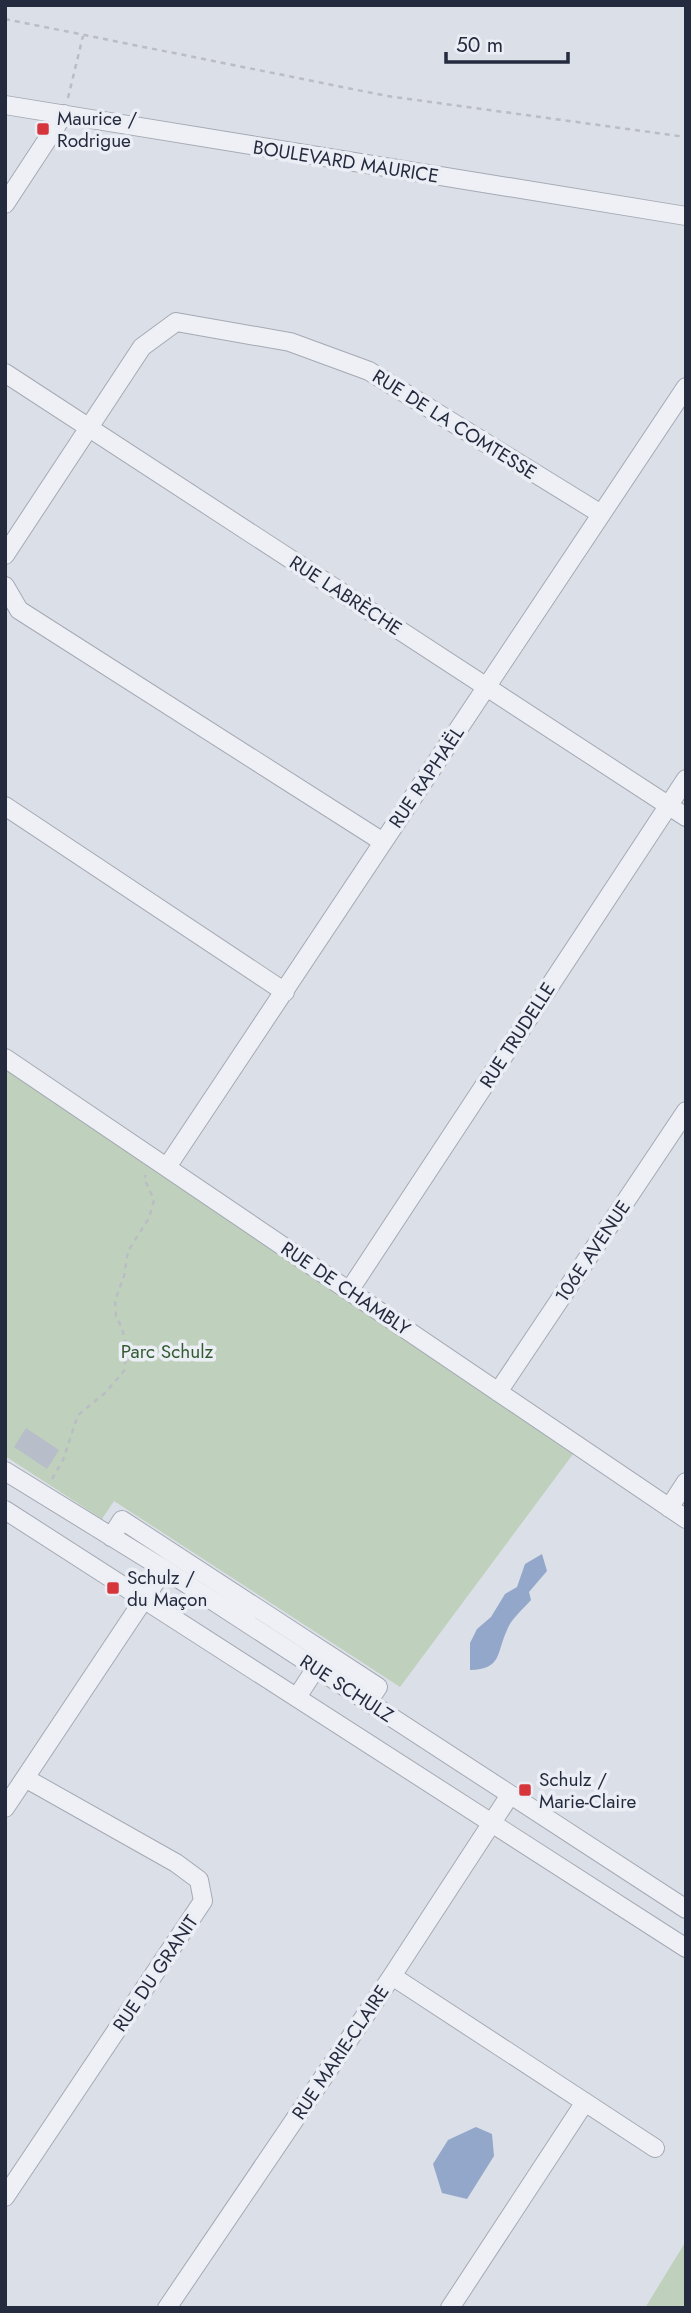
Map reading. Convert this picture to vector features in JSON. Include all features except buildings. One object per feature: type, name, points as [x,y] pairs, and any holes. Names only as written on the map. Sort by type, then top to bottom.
[{"type":"street","name":"BOULEVARD MAURICE","points":[[5,105],[686,216]]},
{"type":"street","points":[[5,204],[64,114]]},
{"type":"street","name":"RUE DE LA COMTESSE","points":[[5,555],[142,347],[176,322],[290,342],[369,370],[601,514]]},
{"type":"street","name":"RUE LABRÈCHE","points":[[5,373],[686,817]]},
{"type":"street","name":"RUE RAPHAËL","points":[[160,1163],[285,992],[686,387]]},
{"type":"street","points":[[5,586],[19,610],[383,842]]},
{"type":"street","name":"RUE TRUDELLE","points":[[349,1291],[686,779]]},
{"type":"street","points":[[5,806],[285,992]]},
{"type":"street","name":"RUE DE CHAMBLY","points":[[5,1058],[686,1519]]},
{"type":"street","name":"106E AVENUE","points":[[498,1392],[686,1111]]},
{"type":"street","name":"RUE SCHULZ","points":[[5,1471],[164,1569],[686,1909]]},
{"type":"street","points":[[669,1508],[686,1482]]},
{"type":"street","name":"RUE SCHULZ","points":[[5,1510],[686,1948]]},
{"type":"street","points":[[111,1537],[122,1520],[378,1687],[368,1702]]},
{"type":"street","points":[[5,1808],[164,1569]]},
{"type":"street","points":[[297,1697],[316,1668]]},
{"type":"street","name":"RUE DU GRANIT","points":[[5,2197],[203,1901],[199,1880],[176,1863],[25,1779]]},
{"type":"street","name":"RUE MARIE-CLAIRE","points":[[167,2308],[392,1976],[510,1795]]},
{"type":"street","points":[[392,1976],[655,2148]]},
{"type":"street","points":[[450,2308],[585,2102]]},
{"type":"path","points":[[5,19],[387,96],[686,137]]},
{"type":"path","points":[[64,114],[83,35]]},
{"type":"path","points":[[42,1495],[64,1460],[78,1415],[106,1393],[124,1371],[127,1349],[116,1316],[115,1301],[124,1276],[128,1251],[149,1217],[154,1200],[144,1178],[160,1163]]},
{"type":"green space","name":"Parc Schulz","points":[[5,1051],[582,1442],[400,1687],[114,1501],[102,1519],[5,1456]]},
{"type":"green space","points":[[686,2241],[686,2308],[645,2308]]},
{"type":"water","points":[[542,1554],[547,1571],[529,1592],[531,1600],[509,1626],[496,1659],[488,1667],[470,1670],[470,1643],[477,1629],[491,1617],[505,1594],[517,1587],[525,1564]]},
{"type":"water","points":[[476,2127],[492,2134],[494,2156],[467,2199],[442,2193],[433,2164],[448,2140]]},
{"type":"place","name":"Maurice / Rodrigue","points":[[43,129]]},
{"type":"place","name":"Schulz / du Maçon","points":[[113,1588]]},
{"type":"place","name":"Schulz / Marie-Claire","points":[[525,1790]]}]
